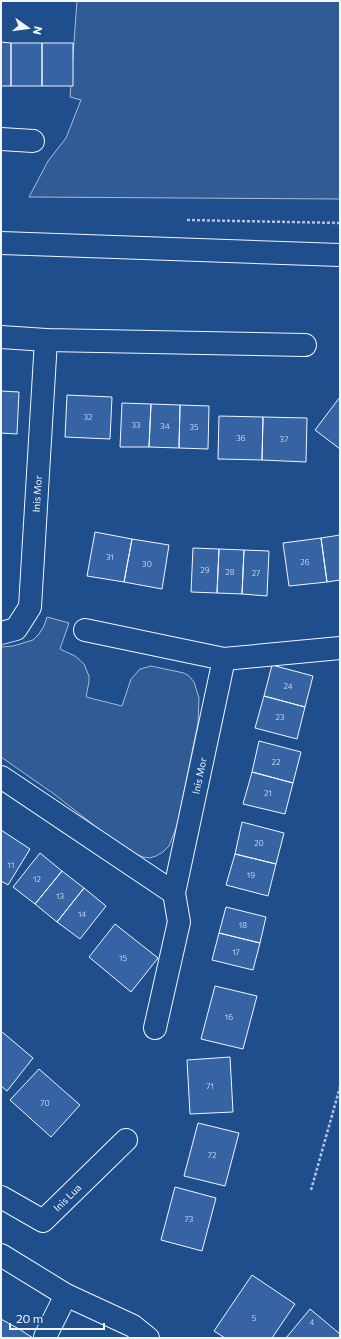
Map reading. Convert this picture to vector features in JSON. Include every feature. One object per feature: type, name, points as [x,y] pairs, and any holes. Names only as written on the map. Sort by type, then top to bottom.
[{"type":"street","points":[[1,139],[33,141]]},
{"type":"street","points":[[1,243],[340,255]]},
{"type":"street","points":[[1,337],[46,340],[305,345]]},
{"type":"street","name":"Inis Mor","points":[[1,633],[16,629],[30,607],[46,340]]},
{"type":"street","points":[[85,630],[224,659],[340,648]]},
{"type":"street","name":"Inis Mor","points":[[156,1028],[179,922],[174,893],[224,659]]},
{"type":"street","points":[[1,777],[174,893]]},
{"type":"street","name":"Inis Lua","points":[[1,1197],[43,1221],[126,1140]]},
{"type":"street","points":[[1,1255],[66,1295],[133,1326],[148,1338]]},
{"type":"street","points":[[45,1337],[66,1295]]},
{"type":"path","points":[[311,1190],[340,1088]]},
{"type":"shaded area","points":[[77,1],[340,1],[340,199],[29,197],[48,161],[66,138],[81,100],[70,97]]},
{"type":"shaded area","points":[[47,617],[69,623],[60,649],[75,656],[84,664],[89,676],[86,697],[122,706],[131,679],[140,669],[151,666],[184,673],[194,682],[199,698],[198,723],[177,826],[169,846],[156,856],[150,858],[143,857],[123,848],[54,794],[1,757],[1,647],[13,646],[33,640],[44,626]]},
{"type":"building","points":[[1,42],[11,43],[11,86],[1,86]]},
{"type":"building","points":[[11,43],[42,43],[42,86],[11,86]]},
{"type":"building","points":[[42,43],[73,43],[73,86],[42,86]]},
{"type":"building","points":[[1,391],[19,392],[17,434],[1,433]]},
{"type":"building","points":[[67,395],[112,397],[110,439],[65,437]]},
{"type":"building","points":[[340,397],[340,449],[315,430]]},
{"type":"building","points":[[122,403],[151,404],[149,447],[120,447]]},
{"type":"building","points":[[151,404],[180,405],[179,448],[149,447]]},
{"type":"building","points":[[180,405],[209,406],[208,449],[179,448]]},
{"type":"building","points":[[219,416],[263,417],[262,460],[218,459]]},
{"type":"building","points":[[263,417],[307,418],[306,462],[262,460]]},
{"type":"building","points":[[95,532],[132,539],[124,582],[87,576]]},
{"type":"building","points":[[340,535],[340,580],[327,582],[321,538]]},
{"type":"building","points":[[321,538],[327,582],[289,586],[283,543]]},
{"type":"building","points":[[132,539],[169,545],[162,589],[124,582]]},
{"type":"building","points":[[193,548],[219,549],[217,593],[191,592]]},
{"type":"building","points":[[219,549],[244,550],[242,594],[217,593]]},
{"type":"building","points":[[244,550],[269,551],[267,596],[242,594]]},
{"type":"building","points":[[272,665],[313,676],[305,707],[264,696]]},
{"type":"building","points":[[264,696],[305,707],[297,739],[255,728]]},
{"type":"building","points":[[259,741],[301,752],[293,783],[252,772]]},
{"type":"building","points":[[252,772],[293,783],[285,814],[243,804]]},
{"type":"building","points":[[242,822],[284,833],[276,864],[235,854]]},
{"type":"building","points":[[1,830],[30,849],[8,885],[1,881]]},
{"type":"building","points":[[40,853],[62,871],[35,904],[13,887]]},
{"type":"building","points":[[235,854],[276,864],[268,896],[226,885]]},
{"type":"building","points":[[62,871],[84,888],[57,922],[35,904]]},
{"type":"building","points":[[84,888],[106,906],[80,939],[57,922]]},
{"type":"building","points":[[226,907],[266,917],[260,943],[219,933]]},
{"type":"building","points":[[115,924],[158,958],[131,992],[89,957]]},
{"type":"building","points":[[219,933],[260,943],[253,970],[212,960]]},
{"type":"building","points":[[215,986],[257,996],[243,1049],[201,1039]]},
{"type":"building","points":[[1,1031],[33,1058],[7,1091],[1,1086]]},
{"type":"building","points":[[230,1057],[233,1112],[190,1114],[187,1060]]},
{"type":"building","points":[[39,1069],[80,1105],[51,1137],[10,1100]]},
{"type":"building","points":[[198,1123],[239,1133],[225,1186],[184,1176]]},
{"type":"building","points":[[175,1187],[216,1198],[202,1251],[161,1240]]},
{"type":"building","points":[[252,1275],[295,1304],[272,1338],[225,1338],[214,1331]]},
{"type":"building","points":[[310,1309],[340,1334],[340,1338],[286,1338]]},
{"type":"building","points":[[1,1319],[19,1329],[33,1338],[1,1338]]}]
